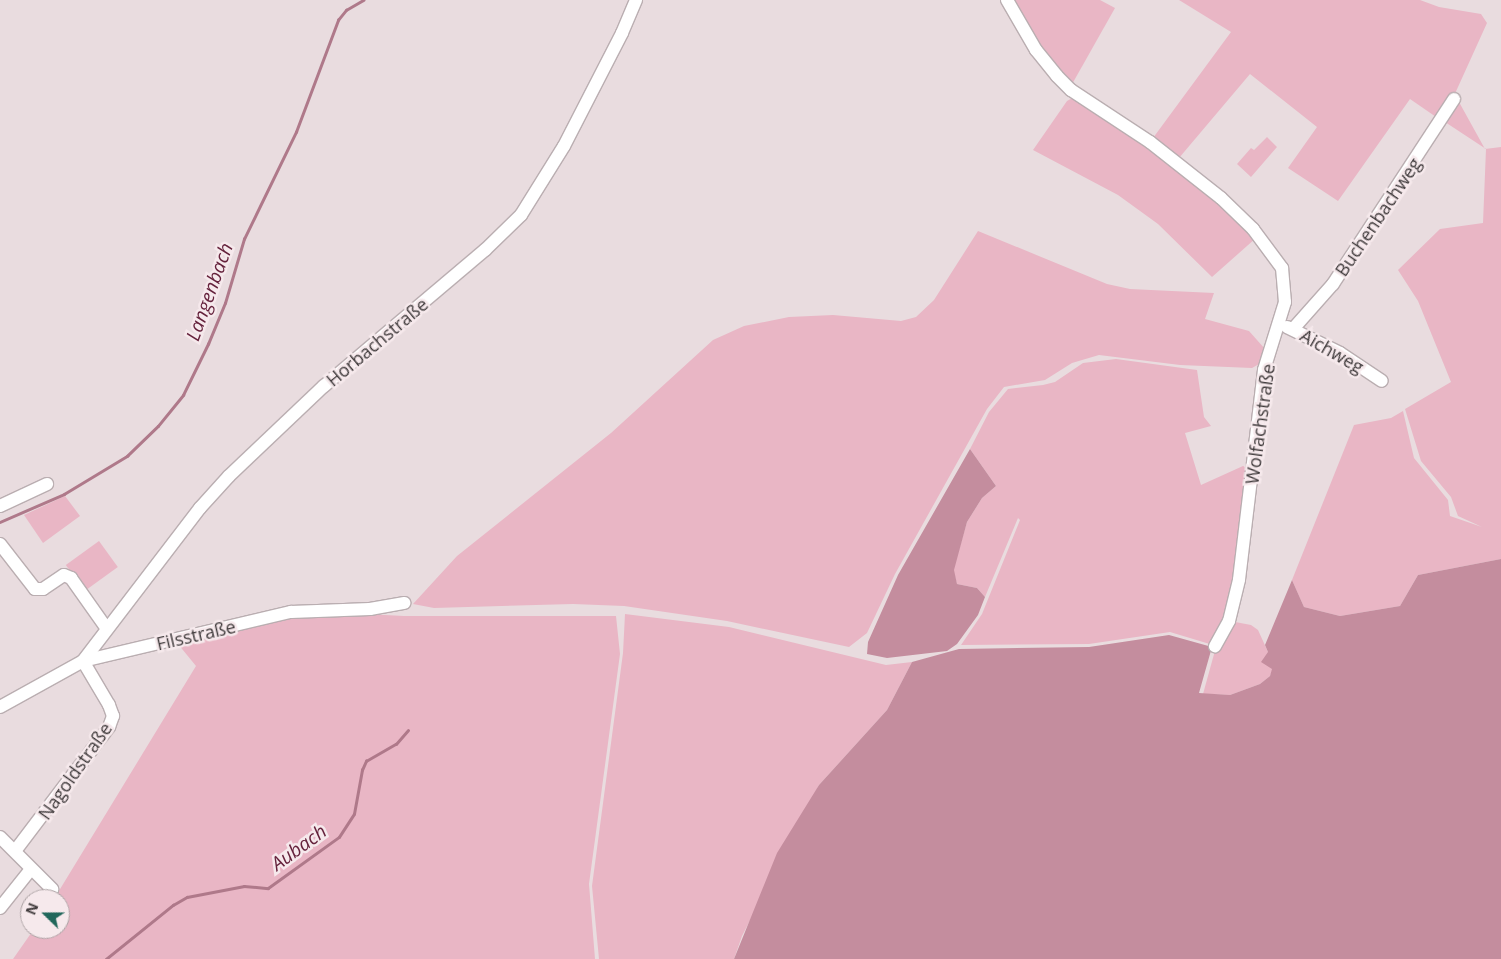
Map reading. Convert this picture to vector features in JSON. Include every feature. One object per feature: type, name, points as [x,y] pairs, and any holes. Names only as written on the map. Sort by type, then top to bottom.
[{"type":"street","name":"Horbachstraße","points":[[83,661],[200,508],[229,476],[324,386],[485,250],[521,215],[568,138],[622,34],[636,0]]},
{"type":"street","name":"Wolfachstraße","points":[[1007,0],[1046,64],[1071,90],[1166,153],[1253,229],[1282,268],[1285,302],[1280,324],[1264,370],[1239,580],[1228,621],[1214,646]]},
{"type":"street","name":"Buchenbachweg","points":[[1293,328],[1333,284],[1454,99]]},
{"type":"street","name":"Aichweg","points":[[1280,324],[1293,328],[1382,381]]},
{"type":"street","points":[[0,506],[47,484]]},
{"type":"street","points":[[0,544],[35,589],[43,589],[64,575],[71,578],[107,629]]},
{"type":"street","name":"Filsstraße","points":[[0,707],[83,661],[291,612],[370,609],[404,603]]},
{"type":"street","name":"Nagoldstraße","points":[[15,851],[109,727],[113,716],[109,705],[83,661]]},
{"type":"street","points":[[0,837],[52,889]]},
{"type":"street","points":[[0,908],[31,869]]},
{"type":"shaded area","points":[[1010,0],[1100,0],[1115,8],[1071,86],[1060,75]]},
{"type":"shaded area","points":[[1179,0],[1420,0],[1439,7],[1481,14],[1487,23],[1453,98],[1439,119],[1410,99],[1338,201],[1288,168],[1317,127],[1250,74],[1179,158],[1153,138],[1231,32]]},
{"type":"shaded area","points":[[1074,97],[1115,121],[1206,190],[1256,238],[1212,277],[1158,224],[1118,195],[1033,150],[1067,101]]},
{"type":"shaded area","points":[[1459,102],[1484,148],[1445,122]]},
{"type":"shaded area","points":[[1267,137],[1277,147],[1251,177],[1237,164],[1251,148],[1254,150]]},
{"type":"shaded area","points":[[1501,147],[1501,559],[1418,575],[1400,606],[1340,616],[1304,607],[1292,580],[1354,425],[1391,418],[1403,411],[1414,458],[1448,500],[1450,516],[1482,527],[1458,516],[1451,497],[1421,461],[1405,409],[1451,382],[1418,301],[1398,270],[1440,229],[1483,223],[1486,149]]},
{"type":"shaded area","points":[[978,231],[1107,284],[1130,289],[1214,293],[1205,319],[1249,331],[1265,349],[1261,363],[1252,368],[1180,365],[1099,355],[1072,363],[1045,380],[1004,387],[987,409],[895,574],[867,633],[849,647],[727,621],[624,606],[573,604],[434,608],[413,604],[457,556],[611,433],[713,340],[744,326],[789,317],[833,315],[901,321],[916,317],[934,300]]},
{"type":"shaded area","points":[[1116,359],[1197,370],[1204,417],[1211,426],[1185,433],[1201,485],[1243,466],[1249,469],[1227,621],[1213,645],[1170,632],[1089,644],[961,645],[982,614],[1020,520],[1018,518],[985,597],[977,588],[957,584],[953,570],[967,522],[982,498],[996,486],[970,449],[989,412],[1008,389],[1055,382],[1083,363]]},
{"type":"shaded area","points":[[970,449],[996,486],[982,498],[967,522],[954,570],[957,584],[977,588],[985,597],[978,615],[957,644],[947,651],[887,658],[867,654],[868,642],[898,575]]},
{"type":"shaded area","points":[[65,496],[80,516],[43,543],[24,515]]},
{"type":"shaded area","points":[[99,541],[118,567],[85,591],[66,565]]},
{"type":"shaded area","points":[[1501,559],[1501,959],[734,959],[777,853],[819,785],[887,710],[912,662],[959,649],[1089,647],[1169,635],[1212,647],[1199,693],[1230,695],[1260,684],[1270,676],[1272,669],[1261,662],[1268,652],[1265,645],[1292,580],[1304,607],[1340,616],[1400,606],[1418,575]]},
{"type":"shaded area","points":[[326,612],[404,616],[616,616],[620,654],[589,884],[595,959],[13,959],[27,939],[70,939],[70,889],[60,889],[196,666],[178,644],[277,620]]},
{"type":"shaded area","points":[[625,614],[729,627],[886,665],[912,662],[887,710],[819,785],[742,936],[734,959],[599,959],[592,886],[623,653]]},
{"type":"shaded area","points":[[1230,621],[1251,625],[1258,630],[1273,669],[1270,676],[1260,684],[1230,695],[1203,694],[1216,647]]},
{"type":"waterway","name":"Langenbach","points":[[0,522],[64,494],[127,456],[158,426],[183,395],[208,344],[225,303],[244,239],[296,132],[338,20],[346,10],[363,0]]},
{"type":"waterway","name":"Aubach","points":[[106,959],[173,905],[187,897],[244,886],[268,888],[339,837],[354,814],[362,770],[366,761],[396,744],[408,730]]}]
